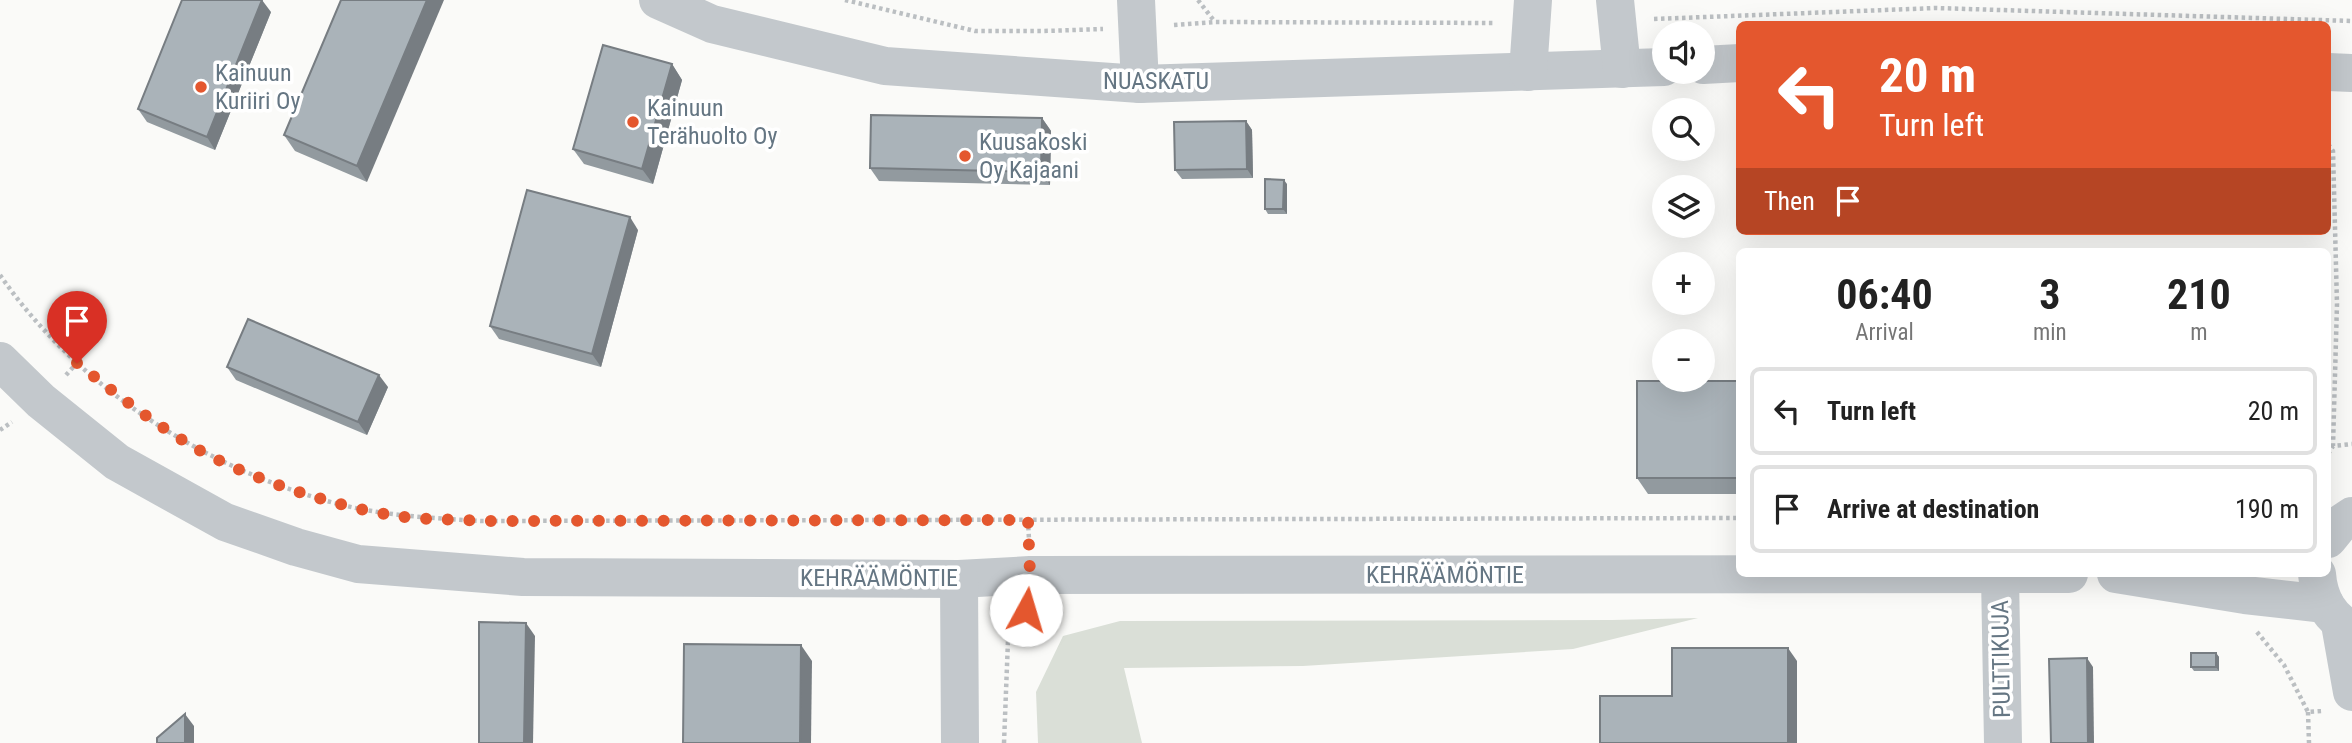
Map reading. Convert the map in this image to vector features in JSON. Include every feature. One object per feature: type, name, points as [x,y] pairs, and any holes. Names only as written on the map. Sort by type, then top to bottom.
[{"type":"street","name":"NUASKATU","points":[[658,0],[712,23],[885,66],[1140,84],[1652,67]]},
{"type":"street","points":[[1136,0],[1140,84]]},
{"type":"street","points":[[1528,72],[1533,0]]},
{"type":"street","points":[[1615,0],[1622,69]]},
{"type":"street","points":[[1715,64],[1736,63]]},
{"type":"street","points":[[2331,72],[2352,73]]},
{"type":"street","name":"KEHRÄÄMÖNTIE","points":[[0,361],[40,401],[117,462],[225,523],[358,564],[523,577],[959,579],[1030,575],[1736,576]]},
{"type":"street","name":"PULTTIKUJA","points":[[2000,577],[2003,743]]},
{"type":"street","points":[[2134,577],[2333,608],[2341,702]]},
{"type":"street","points":[[959,579],[960,743]]},
{"type":"path","points":[[1198,0],[1215,22]]},
{"type":"path","points":[[2295,21],[2352,21]]},
{"type":"path","points":[[2331,148],[2337,304],[2331,449]]},
{"type":"path","points":[[0,275],[16,298],[77,363],[135,409],[196,448],[243,470],[337,504],[392,515],[481,521],[1736,518]]},
{"type":"path","points":[[2333,446],[2352,444]]},
{"type":"path","points":[[1004,743],[1008,640],[1026,610],[1030,575],[1028,520]]},
{"type":"path","points":[[2245,595],[2255,629],[2284,665],[2308,712],[2309,743]]},
{"type":"path","points":[[2308,712],[2341,702]]},
{"type":"shaded area","points":[[1698,618],[1573,649],[1303,666],[1124,668],[1142,743],[1038,743],[1036,692],[1063,636],[1120,621]]},
{"type":"building","name":"Kainuun Kuriiri Oy","points":[[182,0],[262,0],[207,137],[138,109]]},
{"type":"building","points":[[341,0],[427,0],[357,166],[284,135]]},
{"type":"building","name":"Kainuun Terähuolto Oy","points":[[603,45],[672,64],[642,169],[573,149]]},
{"type":"building","name":"Kuusakoski Oy Kajaani","points":[[871,115],[1042,118],[1041,172],[870,168]]},
{"type":"building","points":[[1246,121],[1247,169],[1175,170],[1174,122]]},
{"type":"building","points":[[1265,179],[1284,180],[1283,209],[1265,209]]},
{"type":"building","points":[[527,190],[630,217],[592,354],[490,326]]},
{"type":"building","points":[[248,319],[379,375],[358,422],[227,367]]},
{"type":"building","points":[[1637,381],[1652,381],[1652,392],[1715,392],[1715,381],[1736,381],[1736,478],[1637,478]]},
{"type":"building","points":[[479,622],[526,623],[524,743],[479,743]]},
{"type":"building","points":[[684,644],[801,645],[800,743],[683,743]]},
{"type":"building","points":[[1672,648],[1788,648],[1788,743],[1600,743],[1600,696],[1672,696]]},
{"type":"building","points":[[2191,653],[2216,653],[2216,667],[2191,667]]},
{"type":"building","points":[[2087,658],[2088,743],[2051,743],[2049,659]]},
{"type":"building","points":[[185,714],[185,743],[157,743],[157,738]]},
{"type":"place","name":"Kainuun Kuriiri Oy","points":[[201,87]]},
{"type":"place","name":"Kainuun Terähuolto Oy","points":[[633,122]]},
{"type":"place","name":"Kuusakoski Oy Kajaani","points":[[965,156]]},
{"type":"route","points":[[77,363],[135,409],[196,448],[243,470],[337,504],[392,515],[481,521],[1028,520],[1030,575],[1026,610]]}]
